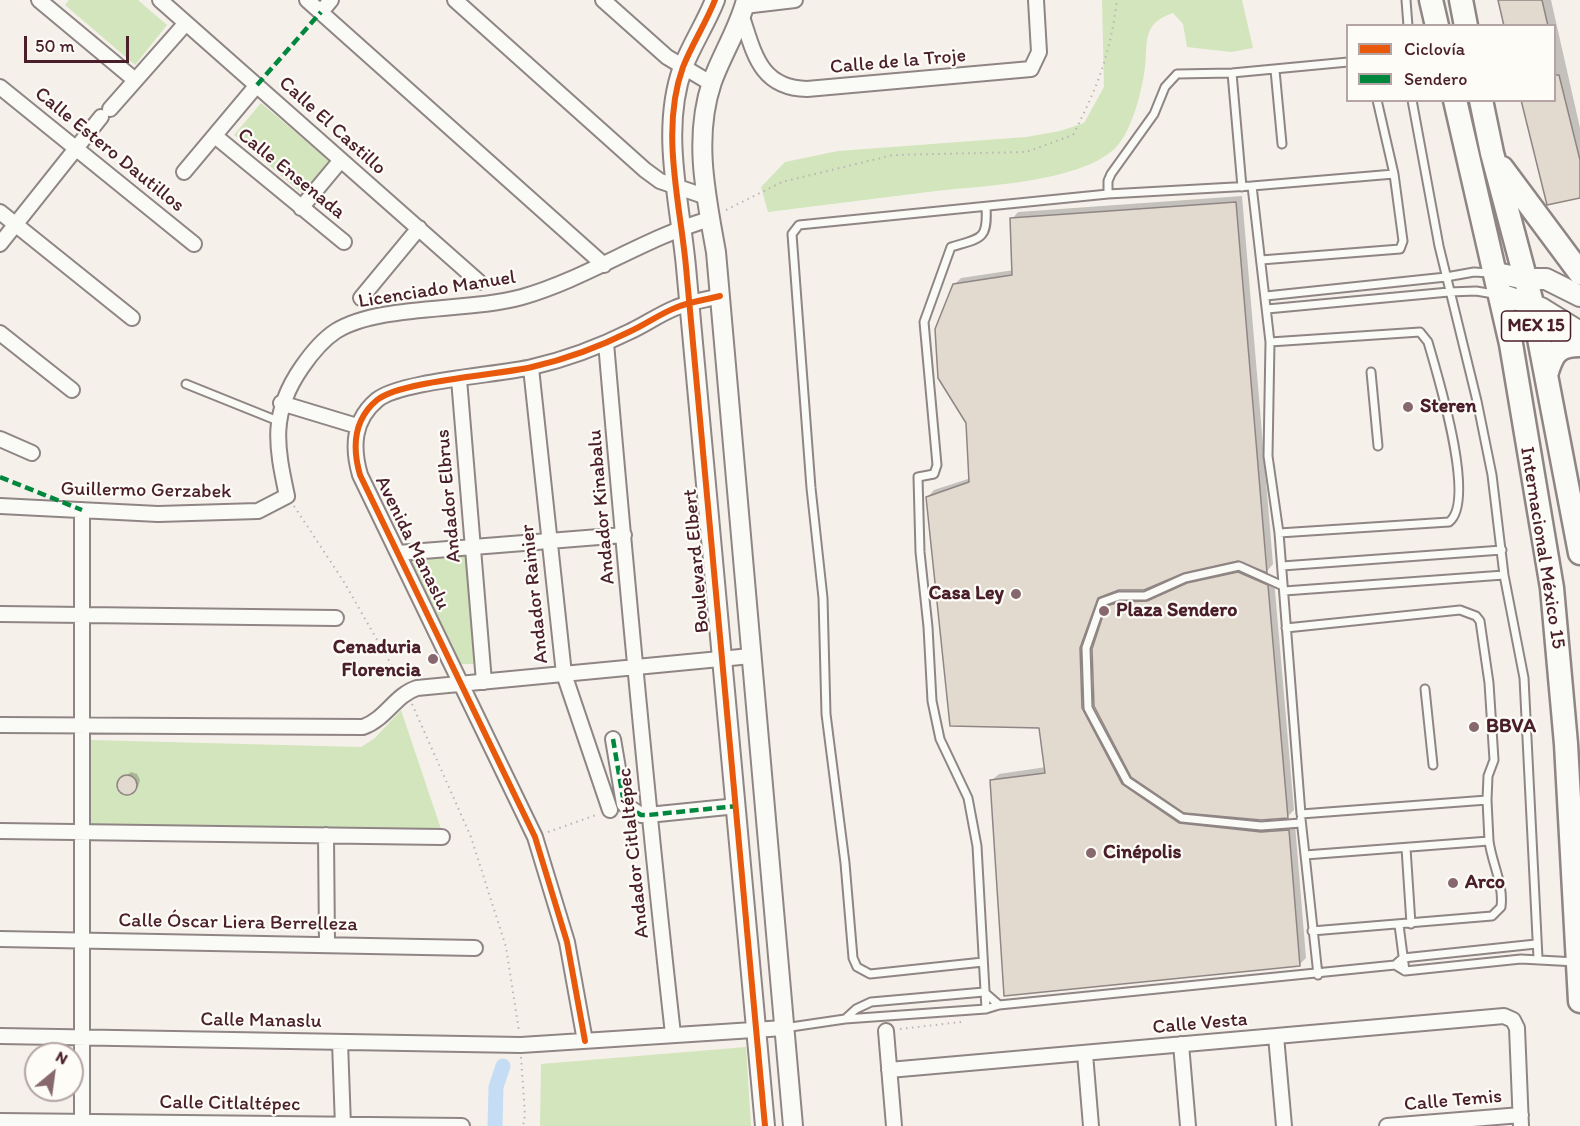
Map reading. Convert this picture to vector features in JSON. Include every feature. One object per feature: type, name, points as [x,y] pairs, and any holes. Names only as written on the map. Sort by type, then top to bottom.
[{"type":"main road","points":[[1431,0],[1437,24]]},
{"type":"main road","points":[[1461,0],[1466,24]]},
{"type":"main road","name":"Internacional México 15","points":[[1455,102],[1511,344],[1552,588],[1562,682],[1580,1001]]},
{"type":"main road","name":"Internacional México 15","points":[[1481,102],[1492,153],[1533,307],[1580,553]]},
{"type":"main road","points":[[1492,153],[1580,273]]},
{"type":"main road","points":[[1498,284],[1526,279],[1546,279],[1580,296]]},
{"type":"main road","points":[[1498,284],[1533,307],[1541,308],[1580,332]]},
{"type":"main road","points":[[1546,375],[1552,354],[1560,348],[1580,345]]},
{"type":"street","points":[[39,0],[55,5],[135,80]]},
{"type":"street","name":"Calle El Castillo","points":[[160,0],[479,282]]},
{"type":"street","points":[[307,0],[604,265]]},
{"type":"street","points":[[321,12],[331,0]]},
{"type":"street","points":[[455,0],[645,170],[660,181],[704,196]]},
{"type":"street","points":[[603,0],[667,57],[712,84]]},
{"type":"street","name":"Boulevard Elbert","points":[[715,0],[683,67],[672,126],[758,1030],[765,1126]]},
{"type":"street","points":[[793,1126],[720,296],[710,219],[704,196],[703,135],[712,84],[744,6],[795,0]]},
{"type":"street","name":"Calle de la Troje","points":[[744,6],[756,56],[767,75],[784,86],[807,89],[1031,69],[1039,52],[1036,0]]},
{"type":"street","points":[[0,244],[76,148],[186,23]]},
{"type":"street","points":[[184,172],[257,85]]},
{"type":"street","name":"Calle Estero Dautillos","points":[[0,87],[194,244]]},
{"type":"street","name":"Calle Ensenada","points":[[214,136],[344,242]]},
{"type":"street","points":[[301,207],[340,160]]},
{"type":"street","points":[[0,212],[132,318]]},
{"type":"street","name":"Licenciado Manuel","points":[[287,496],[278,453],[278,421],[281,403],[292,382],[323,340],[347,325],[363,319],[503,302],[561,284],[682,226],[710,219]]},
{"type":"street","points":[[361,298],[419,228]]},
{"type":"street","points":[[281,403],[357,426],[362,415],[379,399],[405,389],[531,368],[566,359],[606,343],[690,303],[720,296]]},
{"type":"street","points":[[0,333],[72,390]]},
{"type":"street","name":"Andador Kinabalu","points":[[606,343],[637,667]]},
{"type":"street","name":"Andador Rainier","points":[[531,368],[564,674],[610,810]]},
{"type":"street","name":"Andador Elbrus","points":[[459,380],[484,681]]},
{"type":"street","name":"Avenida Manaslu","points":[[357,426],[356,461],[360,475],[535,837],[567,942],[585,1041]]},
{"type":"street","points":[[0,439],[32,453]]},
{"type":"street","name":"Guillermo Gerzabek","points":[[0,506],[158,514],[261,511],[287,496]]},
{"type":"street","points":[[81,1124],[82,510]]},
{"type":"street","points":[[398,553],[624,535]]},
{"type":"street","points":[[0,614],[336,618]]},
{"type":"street","name":"Boulevard Elbert","points":[[407,691],[484,681],[751,656]]},
{"type":"street","name":"Andador Citlaltépec","points":[[637,667],[648,815],[673,1034]]},
{"type":"street","points":[[0,725],[363,727],[381,718],[407,691]]},
{"type":"street","points":[[614,739],[624,804],[635,812],[648,815],[737,806]]},
{"type":"street","points":[[0,831],[442,837]]},
{"type":"street","points":[[326,835],[327,944]]},
{"type":"street","name":"Calle Óscar Liera Berrelleza","points":[[0,939],[475,948]]},
{"type":"street","name":"Calle Vesta","points":[[889,1070],[1503,1016],[1513,1020],[1517,1028],[1521,1121]]},
{"type":"street","name":"Calle Manaslu","points":[[0,1036],[521,1045],[784,1028]]},
{"type":"street","points":[[886,1031],[894,1126]]},
{"type":"street","points":[[1276,1036],[1284,1126]]},
{"type":"street","points":[[340,1042],[343,1125]]},
{"type":"street","points":[[1181,1044],[1188,1126]]},
{"type":"street","points":[[1085,1054],[1091,1126]]},
{"type":"street","name":"Calle Citlaltépec","points":[[0,1121],[81,1124],[460,1126]]},
{"type":"street","name":"Calle Temis","points":[[1387,1126],[1521,1121]]},
{"type":"lane","points":[[1407,0],[1408,24]]},
{"type":"lane","points":[[1108,194],[1108,181],[1154,114],[1170,80],[1185,73],[1232,73],[1346,62]]},
{"type":"lane","points":[[1275,70],[1282,144]]},
{"type":"lane","points":[[1232,73],[1236,149],[1242,187]]},
{"type":"lane","points":[[1261,260],[1400,249],[1403,241],[1394,174],[1377,102]]},
{"type":"lane","points":[[1412,102],[1449,292],[1477,400],[1492,475],[1504,575],[1524,678],[1536,877],[1538,958]]},
{"type":"lane","points":[[983,962],[870,975],[857,967],[854,958],[845,863],[826,714],[823,598],[811,488],[792,234],[799,225],[1108,194],[1242,187],[1394,174]]},
{"type":"lane","points":[[1252,186],[1270,342],[1268,456],[1279,533],[1300,814],[1318,975]]},
{"type":"lane","points":[[986,207],[985,233],[981,238],[951,247],[924,322],[937,465],[934,474],[918,477],[920,552],[928,627],[932,701],[940,739],[968,798],[972,819],[980,877],[986,1009]]},
{"type":"lane","points":[[1266,296],[1474,272],[1498,284]]},
{"type":"lane","points":[[1267,309],[1476,291],[1498,284]]},
{"type":"lane","points":[[1270,342],[1415,332],[1425,336],[1453,439],[1460,501],[1455,518],[1449,522],[1279,533]]},
{"type":"lane","points":[[1371,372],[1378,446]]},
{"type":"lane","points":[[186,384],[278,421]]},
{"type":"lane","points":[[1282,566],[1502,550]]},
{"type":"lane","points":[[1301,822],[1261,826],[1182,818],[1127,781],[1088,708],[1086,648],[1102,602],[1119,596],[1145,596],[1185,578],[1239,566],[1284,588],[1504,575]]},
{"type":"lane","points":[[1287,628],[1460,610],[1476,616],[1480,621],[1489,683],[1494,760],[1488,776],[1487,800],[1492,863],[1502,887],[1499,912],[1491,916],[1312,931]]},
{"type":"lane","points":[[1425,689],[1433,765]]},
{"type":"lane","points":[[1300,814],[1487,800]]},
{"type":"lane","points":[[1305,855],[1489,841]]},
{"type":"lane","points":[[1406,848],[1411,924]]},
{"type":"lane","points":[[1399,925],[1405,971]]},
{"type":"lane","points":[[784,1028],[845,1019],[986,1009],[999,1005],[1318,975],[1395,965],[1403,958],[1536,944]]},
{"type":"lane","points":[[1395,965],[1405,971],[1538,958],[1579,962]]},
{"type":"lane","points":[[845,1019],[856,1009],[871,1002],[984,992],[999,1005]]},
{"type":"path","points":[[710,219],[782,182],[893,155],[1026,152],[1074,135],[1098,87],[1112,39],[1117,0]]},
{"type":"path","points":[[287,496],[344,582],[407,691],[471,837],[503,936],[515,995],[521,1045],[525,1115],[523,1126]]},
{"type":"path","points":[[535,837],[610,810]]},
{"type":"path","points":[[886,1031],[961,1022]]},
{"type":"green space","points":[[69,0],[138,0],[167,25],[135,65],[65,5]]},
{"type":"green space","points":[[1102,0],[1242,0],[1253,48],[1231,52],[1187,47],[1183,24],[1173,13],[1163,17],[1156,22],[1148,34],[1141,88],[1125,135],[1112,151],[1076,170],[1028,181],[768,212],[761,187],[785,162],[838,151],[1026,137],[1060,131],[1084,123],[1104,87]]},
{"type":"green space","points":[[261,103],[334,165],[306,197],[234,135]]},
{"type":"green space","points":[[465,547],[475,664],[459,664],[405,551]]},
{"type":"green space","points":[[401,710],[441,829],[90,824],[90,740],[361,747],[375,738]]},
{"type":"green space","points":[[746,1047],[751,1126],[540,1126],[541,1064]]},
{"type":"building","points":[[1498,0],[1542,0],[1548,24],[1504,24]]},
{"type":"building","points":[[1556,75],[1559,75],[1580,160],[1580,198],[1547,205],[1521,102],[1556,102]]},
{"type":"building","name":"Plaza Sendero","points":[[1236,202],[1267,573],[1238,561],[1184,573],[1144,590],[1119,590],[1098,598],[1080,648],[1082,708],[1122,784],[1179,823],[1261,832],[1289,830],[1300,966],[1004,996],[990,780],[1045,773],[1039,728],[950,726],[926,497],[969,482],[966,423],[938,378],[935,329],[953,284],[1012,275],[1010,218]]},
{"type":"building","points":[[1238,572],[1268,585],[1288,818],[1261,820],[1184,813],[1131,777],[1094,706],[1092,649],[1106,606],[1120,602],[1147,601],[1187,583]]},
{"type":"building","points":[[127,775],[134,778],[137,785],[134,792],[127,795],[120,792],[117,785],[120,778]]},
{"type":"waterway","points":[[495,1126],[496,1087],[503,1066]]},
{"type":"marked path","points":[[257,85],[321,12]]},
{"type":"marked path","points":[[0,477],[82,510]]},
{"type":"marked path","points":[[613,739],[624,804],[641,815],[737,806]]},
{"type":"cycle path","points":[[715,0],[683,67],[676,91],[672,141],[686,267],[765,1126]]},
{"type":"cycle path","points":[[585,1041],[567,942],[535,837],[360,475],[357,465],[356,434],[369,408],[389,393],[427,383],[517,370],[558,360],[607,342],[675,308],[720,296]]},
{"type":"place","name":"Steren","points":[[1408,407]]},
{"type":"place","name":"Casa Ley","points":[[1016,594]]},
{"type":"place","name":"Plaza Sendero","points":[[1104,611]]},
{"type":"place","name":"Cenaduria Florencia","points":[[433,659]]},
{"type":"place","name":"BBVA","points":[[1474,727]]},
{"type":"place","name":"Cinépolis","points":[[1091,853]]},
{"type":"place","name":"Arco","points":[[1453,883]]}]
